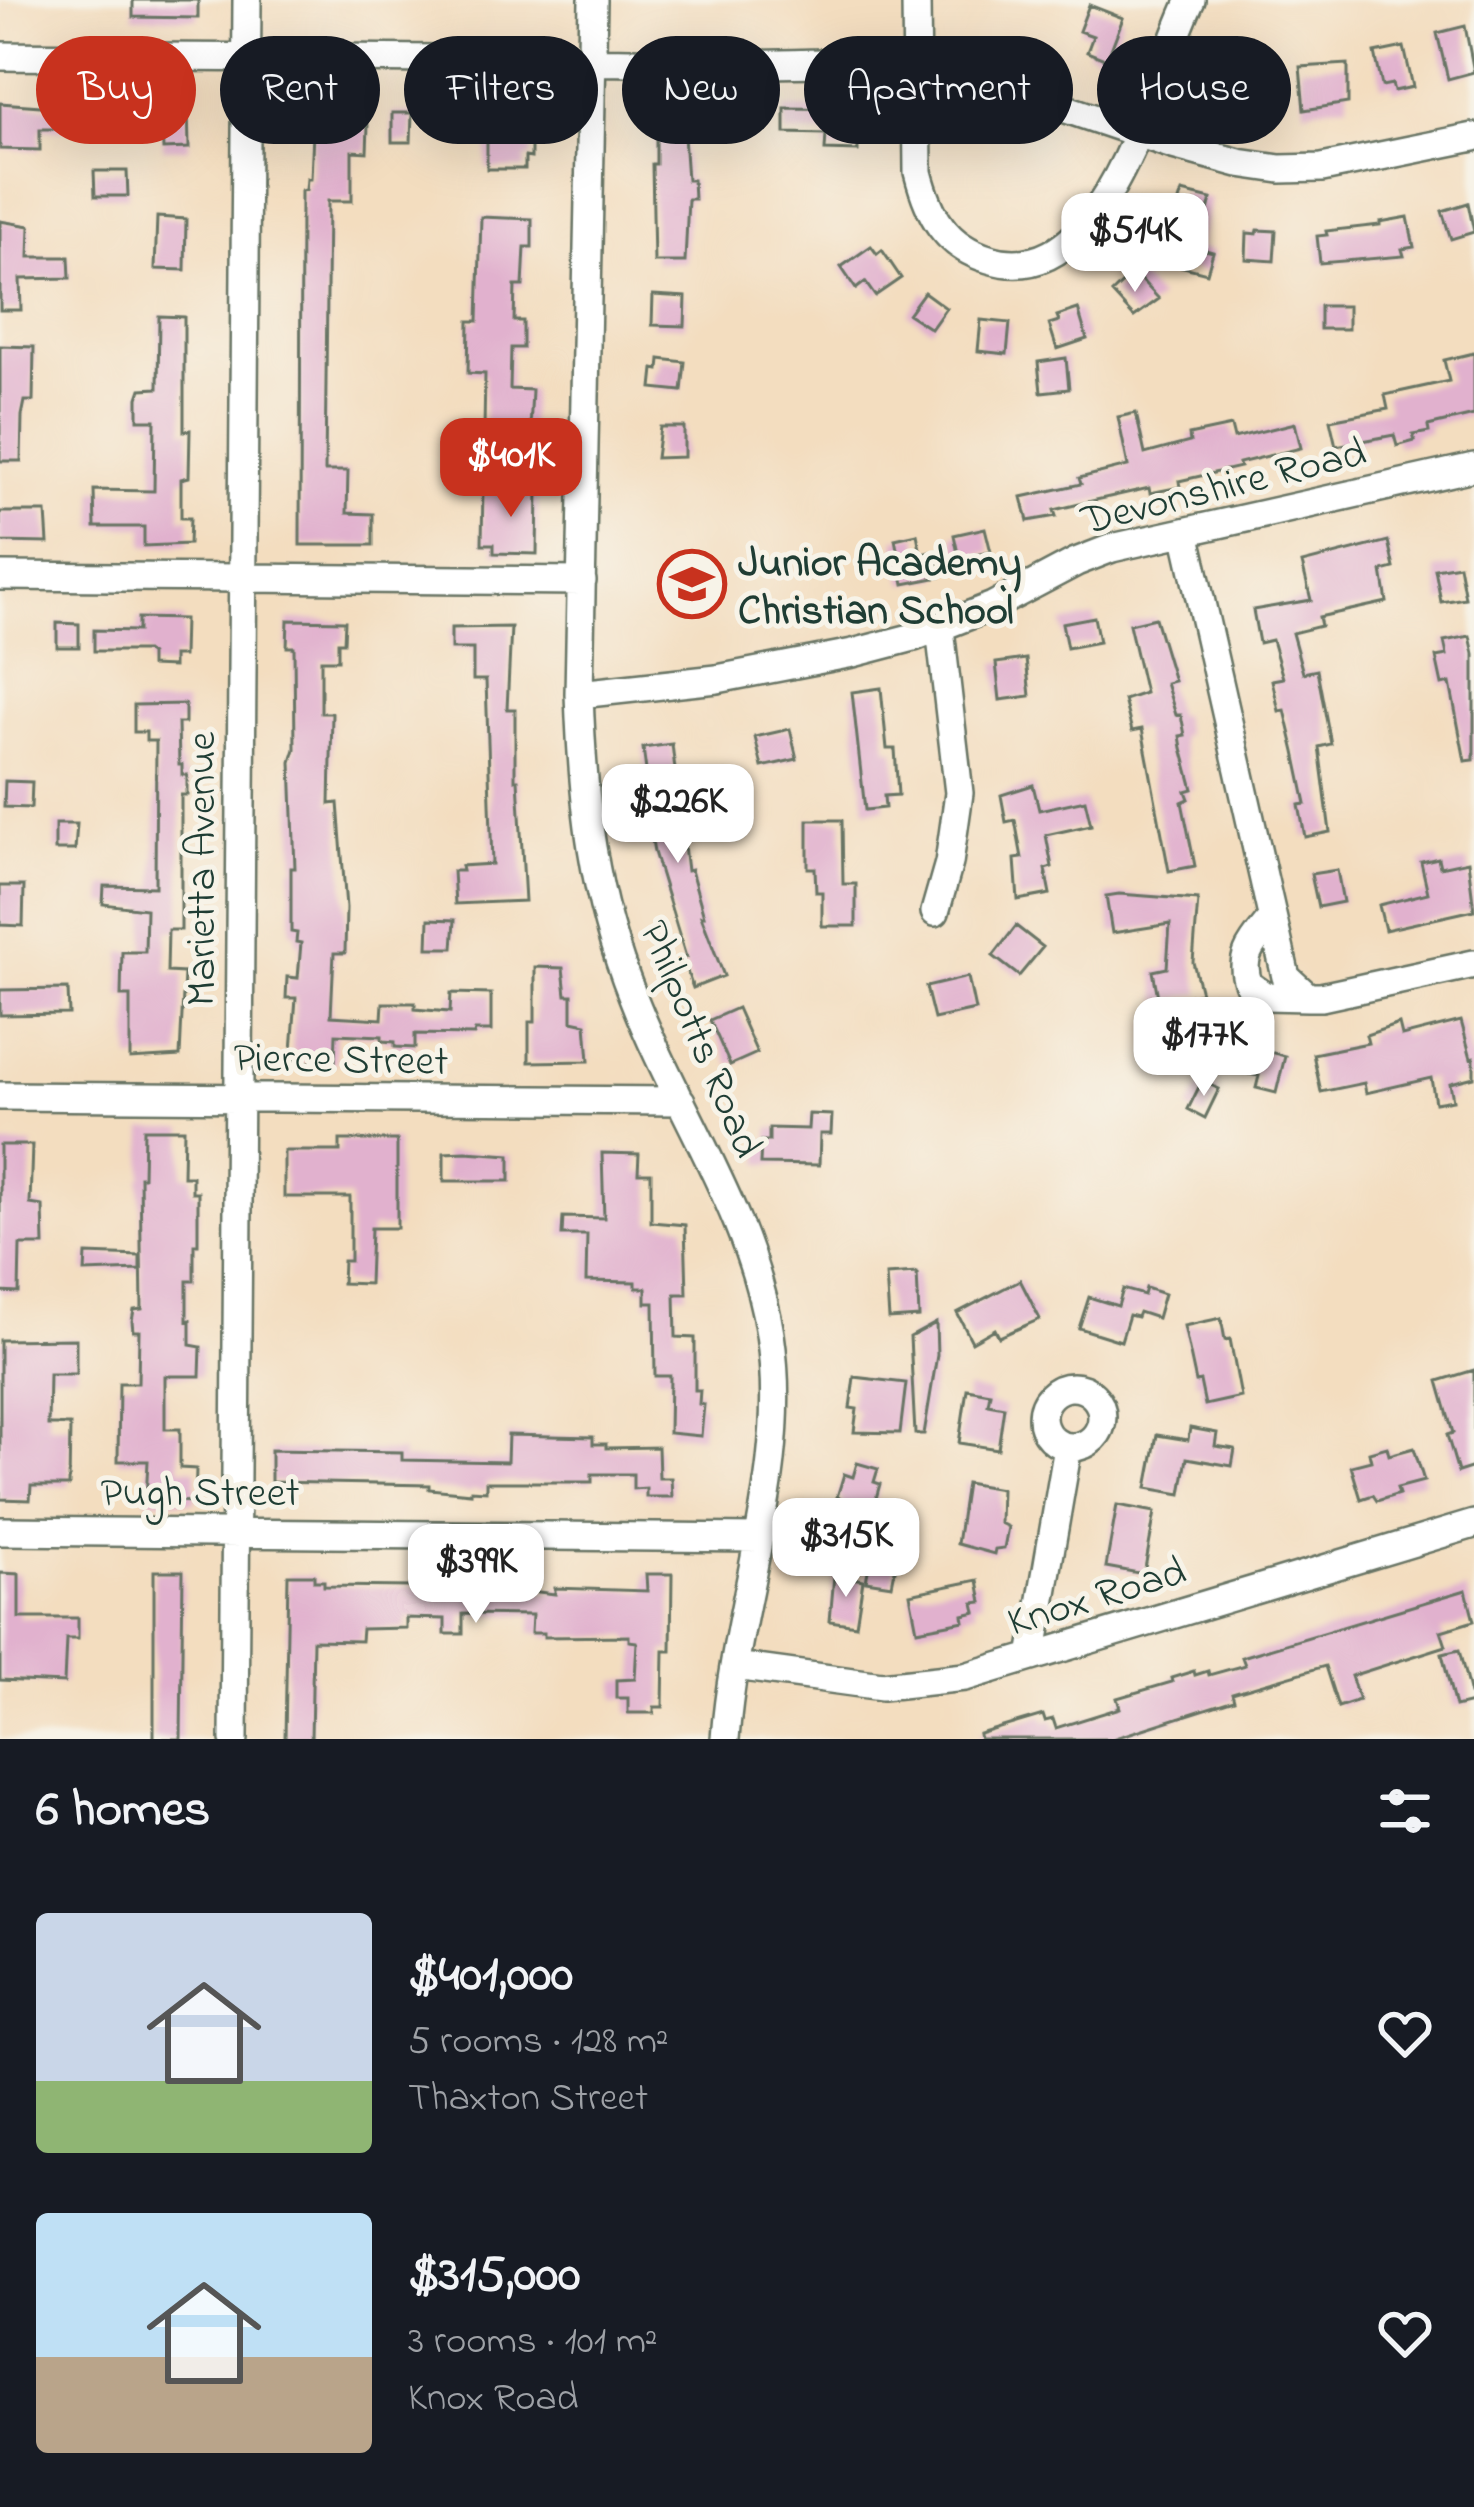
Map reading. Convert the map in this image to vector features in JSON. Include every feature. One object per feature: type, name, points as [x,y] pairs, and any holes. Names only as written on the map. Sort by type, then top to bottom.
[{"type":"street","name":"Marietta Avenue","points":[[247,0],[247,36]]},
{"type":"street","name":"Philpotts Road","points":[[593,0],[593,36]]},
{"type":"street","points":[[916,0],[916,36]]},
{"type":"street","points":[[1176,36],[1191,0]]},
{"type":"street","points":[[0,56],[220,58]]},
{"type":"street","points":[[598,61],[804,66]]},
{"type":"street","points":[[1175,144],[1239,164],[1280,169],[1322,168],[1474,137]]},
{"type":"street","name":"Marietta Avenue","points":[[234,1739],[246,144]]},
{"type":"street","name":"Philpotts Road","points":[[591,144],[579,694],[583,800],[607,918],[634,1000],[737,1222],[769,1329],[776,1415],[725,1739]]},
{"type":"street","points":[[917,144],[925,200],[952,242],[998,262],[1024,263],[1045,257],[1085,230],[1100,211],[1131,144]]},
{"type":"street","name":"Devonshire Road","points":[[579,694],[717,679],[854,653],[940,629],[1112,548],[1474,467]]},
{"type":"street","points":[[1185,532],[1271,920],[1249,947],[1244,962],[1249,985],[1264,996],[1308,997],[1474,964]]},
{"type":"street","points":[[0,575],[581,581]]},
{"type":"street","points":[[935,912],[950,863],[959,793],[940,629]]},
{"type":"street","name":"Pierce Street","points":[[0,1096],[681,1101]]},
{"type":"street","points":[[1032,1657],[1068,1448]]},
{"type":"street","name":"Knox Road","points":[[735,1666],[856,1684],[898,1686],[964,1677],[1474,1524]]},
{"type":"street","name":"Pugh Street","points":[[0,1531],[759,1538]]},
{"type":"building","points":[[133,0],[198,0],[198,18],[133,17]]},
{"type":"building","points":[[1089,5],[1123,18],[1116,36],[1097,36],[1097,56],[1087,52],[1093,36],[1079,31]]},
{"type":"building","points":[[1465,26],[1474,72],[1448,79],[1437,33]]},
{"type":"building","points":[[1404,47],[1413,87],[1394,91],[1392,84],[1382,86],[1375,53]]},
{"type":"building","points":[[1348,64],[1348,103],[1304,110],[1300,67]]},
{"type":"building","points":[[0,103],[36,106],[40,150],[0,149]]},
{"type":"building","points":[[785,108],[804,108],[804,133],[785,133]]},
{"type":"building","points":[[392,113],[404,113],[404,142],[392,142]]},
{"type":"building","points":[[163,144],[189,144],[189,148],[163,149]]},
{"type":"building","points":[[312,144],[367,144],[367,152],[352,151],[352,201],[328,201],[325,471],[348,471],[347,513],[373,514],[373,545],[300,545],[301,191],[311,179]]},
{"type":"building","points":[[487,144],[531,144],[525,169],[487,169]]},
{"type":"building","points":[[656,144],[685,144],[687,180],[693,180],[694,199],[688,199],[685,262],[654,262],[652,164],[656,164]]},
{"type":"building","points":[[825,144],[858,144],[858,151],[825,150]]},
{"type":"building","points":[[94,171],[127,171],[128,196],[95,196]]},
{"type":"building","points":[[1182,192],[1211,199],[1198,248],[1213,252],[1207,273],[1160,261]]},
{"type":"building","points":[[1468,203],[1474,232],[1451,239],[1442,211]]},
{"type":"building","points":[[157,217],[186,219],[185,270],[155,269]]},
{"type":"building","points":[[481,217],[532,219],[532,247],[525,247],[523,286],[515,286],[514,321],[523,321],[523,348],[511,348],[510,389],[532,390],[530,431],[484,430],[485,374],[468,373],[469,321],[478,321]]},
{"type":"building","points":[[1408,217],[1414,247],[1402,249],[1404,256],[1320,263],[1317,236],[1327,235],[1326,231]]},
{"type":"building","points":[[0,221],[30,226],[29,257],[69,257],[70,278],[20,279],[21,310],[0,310]]},
{"type":"building","points":[[1276,231],[1274,261],[1246,259],[1247,233]]},
{"type":"building","points":[[871,246],[877,254],[882,250],[901,278],[875,296],[865,282],[856,289],[841,267]]},
{"type":"building","points":[[1134,272],[1159,299],[1134,317],[1112,293]]},
{"type":"building","points":[[924,292],[946,308],[931,329],[908,314]]},
{"type":"building","points":[[653,295],[686,297],[685,326],[652,325]]},
{"type":"building","points":[[1320,306],[1348,306],[1348,329],[1320,329]]},
{"type":"building","points":[[1078,309],[1087,339],[1057,349],[1049,324]]},
{"type":"building","points":[[159,316],[184,317],[184,431],[190,430],[189,477],[181,479],[181,518],[190,518],[189,544],[144,546],[144,527],[95,527],[94,490],[154,491],[155,420],[138,420],[138,398],[141,389],[158,388]]},
{"type":"building","points":[[981,320],[1010,323],[1007,354],[978,351]]},
{"type":"building","points":[[0,346],[34,347],[33,401],[25,401],[22,416],[21,461],[0,461]]},
{"type":"building","points":[[1474,353],[1474,415],[1428,426],[1429,432],[1413,435],[1415,441],[1397,446],[1394,435],[1336,446],[1330,420],[1388,409],[1385,395],[1449,381],[1444,360]]},
{"type":"building","points":[[1066,358],[1069,389],[1041,392],[1038,362]]},
{"type":"building","points":[[660,359],[685,362],[682,391],[652,388]]},
{"type":"building","points":[[1136,413],[1145,454],[1190,442],[1189,435],[1231,426],[1234,438],[1295,423],[1301,448],[1179,481],[1180,487],[1150,493],[1149,488],[1054,510],[1056,516],[1028,521],[1022,497],[1081,484],[1079,478],[1128,466],[1118,417]]},
{"type":"building","points":[[660,427],[684,427],[684,457],[656,458]]},
{"type":"building","points":[[483,488],[538,489],[537,554],[494,553],[494,544],[482,544]]},
{"type":"building","points":[[0,512],[46,512],[48,543],[0,542]]},
{"type":"building","points":[[985,528],[991,552],[959,558],[954,535]]},
{"type":"building","points":[[917,534],[921,554],[936,551],[940,577],[904,584],[895,539]]},
{"type":"building","points":[[1388,541],[1394,568],[1382,571],[1387,602],[1319,617],[1321,626],[1292,633],[1303,673],[1317,670],[1331,744],[1319,747],[1330,832],[1305,837],[1299,805],[1306,804],[1285,710],[1279,711],[1272,680],[1283,678],[1272,640],[1259,643],[1253,610],[1311,600],[1302,563]]},
{"type":"building","points":[[1459,565],[1465,598],[1441,602],[1435,569]]},
{"type":"building","points":[[1094,617],[1099,642],[1067,648],[1062,623]]},
{"type":"building","points":[[138,618],[184,619],[183,656],[173,656],[173,667],[150,666],[146,651],[94,651],[94,630],[138,631]]},
{"type":"building","points":[[1155,618],[1174,681],[1166,683],[1176,715],[1181,715],[1185,735],[1180,736],[1193,789],[1186,791],[1189,799],[1182,802],[1195,866],[1169,871],[1142,729],[1132,731],[1124,700],[1145,693],[1129,624]]},
{"type":"building","points":[[288,620],[345,621],[338,660],[321,660],[321,713],[332,713],[330,804],[338,803],[346,908],[345,953],[334,953],[331,1016],[382,1019],[383,1003],[415,1003],[415,1009],[450,1012],[451,993],[491,994],[491,1031],[415,1034],[415,1048],[395,1047],[395,1042],[382,1041],[382,1036],[336,1034],[335,1064],[295,1061],[296,998],[286,998],[287,977],[298,978],[301,943],[296,942],[297,933],[291,932],[291,868],[295,868],[291,762],[295,749],[294,647],[287,647]]},
{"type":"building","points":[[57,623],[79,624],[79,647],[57,647]]},
{"type":"building","points":[[511,627],[507,709],[515,709],[515,780],[525,901],[455,904],[453,871],[492,864],[486,680],[473,680],[473,649],[451,649],[451,628]]},
{"type":"building","points":[[1470,636],[1474,760],[1465,761],[1450,683],[1442,685],[1436,657],[1447,655],[1444,641]]},
{"type":"building","points":[[1026,659],[1030,696],[1000,700],[996,663]]},
{"type":"building","points":[[881,688],[887,749],[895,749],[898,795],[884,796],[885,808],[865,810],[852,692]]},
{"type":"building","points":[[185,704],[185,723],[178,723],[179,765],[182,775],[187,775],[187,795],[181,795],[181,930],[168,930],[167,972],[184,973],[180,1056],[130,1059],[130,996],[121,996],[122,952],[145,952],[146,909],[103,904],[104,886],[155,887],[156,741],[146,741],[146,732],[134,732],[134,705]]},
{"type":"building","points":[[790,729],[797,759],[762,767],[755,737]]},
{"type":"building","points":[[672,744],[687,871],[691,870],[701,916],[724,976],[693,988],[648,815],[652,815],[643,748]]},
{"type":"building","points":[[5,781],[32,782],[31,808],[4,807]]},
{"type":"building","points":[[1033,785],[1039,810],[1085,800],[1091,825],[1046,835],[1052,867],[1045,869],[1050,894],[1018,900],[1015,859],[1022,858],[1015,820],[1006,822],[1001,795]]},
{"type":"building","points":[[808,820],[842,820],[843,884],[856,884],[856,926],[822,926],[822,892],[816,892],[815,868],[808,868]]},
{"type":"building","points":[[55,824],[77,824],[75,850],[55,850]]},
{"type":"building","points":[[1438,858],[1440,867],[1468,861],[1474,910],[1385,930],[1379,905],[1428,893],[1421,862]]},
{"type":"building","points":[[1337,870],[1343,902],[1318,907],[1311,874]]},
{"type":"building","points":[[0,886],[24,886],[23,926],[0,925]]},
{"type":"building","points":[[1106,896],[1198,900],[1193,962],[1201,993],[1159,1002],[1153,971],[1167,968],[1170,924],[1112,933]]},
{"type":"building","points":[[429,919],[455,920],[453,948],[428,948]]},
{"type":"building","points":[[1016,926],[1043,947],[1019,976],[993,956]]},
{"type":"building","points":[[535,967],[563,968],[566,995],[572,995],[572,1021],[586,1024],[589,1061],[529,1062]]},
{"type":"building","points":[[968,977],[975,1010],[934,1019],[926,987]]},
{"type":"building","points":[[68,989],[69,1014],[0,1015],[0,990]]},
{"type":"building","points":[[737,1008],[757,1053],[730,1065],[710,1020]]},
{"type":"building","points":[[1215,1013],[1232,1028],[1209,1054],[1192,1039]]},
{"type":"building","points":[[1461,1021],[1474,1057],[1474,1077],[1450,1083],[1453,1100],[1435,1103],[1431,1078],[1366,1093],[1364,1083],[1321,1092],[1313,1054],[1368,1043],[1366,1035],[1399,1024],[1402,1036]]},
{"type":"building","points":[[1254,1048],[1285,1056],[1276,1093],[1256,1088],[1259,1076],[1249,1074]]},
{"type":"building","points":[[1202,1081],[1219,1089],[1205,1118],[1188,1109]]},
{"type":"building","points":[[809,1114],[832,1115],[831,1134],[820,1134],[819,1165],[760,1164],[761,1141],[769,1141],[769,1128],[808,1129]]},
{"type":"building","points":[[144,1129],[184,1129],[183,1176],[192,1176],[192,1192],[198,1192],[198,1244],[194,1244],[194,1281],[187,1281],[187,1321],[190,1345],[201,1347],[200,1376],[165,1376],[165,1429],[180,1429],[180,1468],[196,1469],[195,1502],[146,1500],[148,1461],[118,1461],[119,1383],[138,1383],[139,1331],[133,1331],[132,1321],[134,1310],[142,1309]]},
{"type":"building","points":[[340,1140],[397,1140],[397,1228],[371,1228],[369,1284],[342,1283],[343,1261],[350,1261],[350,1197],[284,1197],[284,1151],[340,1151]]},
{"type":"building","points":[[0,1145],[32,1145],[30,1204],[43,1206],[44,1245],[20,1245],[19,1293],[0,1292]]},
{"type":"building","points":[[444,1153],[510,1155],[510,1181],[444,1181]]},
{"type":"building","points":[[602,1153],[639,1154],[638,1173],[651,1173],[651,1222],[685,1225],[687,1294],[675,1294],[676,1337],[695,1338],[695,1390],[700,1390],[699,1404],[704,1405],[701,1436],[669,1433],[670,1376],[655,1376],[654,1303],[646,1303],[646,1288],[636,1288],[636,1282],[586,1281],[587,1235],[562,1235],[563,1217],[604,1218]]},
{"type":"building","points":[[86,1254],[140,1256],[140,1270],[85,1272]]},
{"type":"building","points":[[917,1273],[919,1317],[889,1319],[886,1275]]},
{"type":"building","points":[[1020,1280],[1040,1319],[999,1337],[995,1329],[972,1342],[957,1313]]},
{"type":"building","points":[[1146,1288],[1164,1294],[1157,1318],[1139,1312],[1137,1317],[1129,1315],[1121,1341],[1079,1328],[1089,1297],[1118,1306],[1123,1289],[1144,1295]]},
{"type":"building","points":[[1221,1318],[1241,1397],[1205,1405],[1184,1326]]},
{"type":"building","points":[[936,1323],[937,1355],[924,1434],[915,1434],[910,1337]]},
{"type":"building","points":[[76,1339],[76,1374],[49,1374],[48,1425],[70,1425],[69,1486],[31,1486],[30,1500],[0,1499],[0,1340]]},
{"type":"building","points":[[1474,1370],[1474,1467],[1458,1472],[1438,1381]]},
{"type":"building","points":[[854,1377],[906,1383],[900,1433],[854,1432],[857,1409],[850,1408]]},
{"type":"building","points":[[967,1389],[990,1393],[988,1404],[1004,1407],[998,1449],[959,1443]]},
{"type":"building","points":[[1190,1428],[1217,1433],[1215,1446],[1235,1449],[1232,1466],[1187,1458],[1181,1494],[1147,1488],[1157,1435],[1188,1440]]},
{"type":"building","points":[[508,1435],[593,1437],[593,1444],[606,1444],[606,1448],[658,1447],[659,1478],[671,1478],[672,1497],[646,1497],[646,1488],[633,1489],[633,1474],[592,1474],[592,1482],[486,1482],[486,1491],[471,1493],[429,1489],[429,1485],[271,1482],[271,1450],[402,1452],[402,1460],[507,1462]]},
{"type":"building","points":[[1387,1447],[1389,1455],[1414,1448],[1424,1481],[1397,1488],[1399,1494],[1377,1501],[1373,1495],[1361,1499],[1351,1466],[1371,1461],[1369,1452]]},
{"type":"building","points":[[857,1463],[878,1469],[874,1482],[880,1484],[870,1520],[840,1511],[843,1499],[837,1497],[844,1474],[853,1477]]},
{"type":"building","points":[[966,1483],[1001,1489],[1000,1523],[1008,1527],[1004,1548],[995,1549],[994,1554],[957,1544]]},
{"type":"building","points":[[1117,1505],[1155,1512],[1144,1574],[1106,1567]]},
{"type":"building","points":[[871,1556],[897,1560],[892,1585],[866,1581]]},
{"type":"building","points":[[154,1571],[183,1571],[181,1739],[154,1739]]},
{"type":"building","points":[[0,1573],[19,1574],[19,1618],[78,1618],[78,1639],[66,1639],[64,1683],[0,1680]]},
{"type":"building","points":[[646,1574],[672,1574],[671,1651],[664,1651],[663,1707],[654,1707],[654,1713],[628,1713],[628,1698],[616,1698],[616,1680],[635,1679],[637,1642],[629,1641],[629,1636],[544,1637],[544,1633],[531,1633],[532,1615],[463,1614],[463,1634],[445,1634],[445,1619],[406,1618],[406,1628],[362,1629],[361,1641],[313,1640],[311,1739],[285,1739],[288,1575],[314,1575],[314,1581],[324,1581],[324,1586],[506,1588],[555,1594],[555,1588],[647,1591]]},
{"type":"building","points":[[834,1575],[863,1580],[856,1625],[830,1621]]},
{"type":"building","points":[[978,1580],[982,1602],[974,1603],[976,1612],[963,1615],[964,1621],[917,1630],[910,1594]]},
{"type":"building","points":[[1466,1590],[1474,1621],[1441,1631],[1446,1646],[1351,1676],[1359,1700],[1338,1707],[1325,1666],[1232,1693],[1234,1700],[1112,1739],[980,1739],[979,1734],[1043,1715],[1045,1721],[1053,1719],[1056,1728],[1120,1708],[1117,1698],[1172,1682],[1171,1678],[1194,1671],[1195,1675],[1208,1671],[1209,1675],[1245,1665],[1242,1657]]},
{"type":"building","points":[[1459,1650],[1472,1703],[1455,1707],[1442,1654]]},
{"type":"place","name":"Junior Academy Christian School","points":[[692,584]]}]
